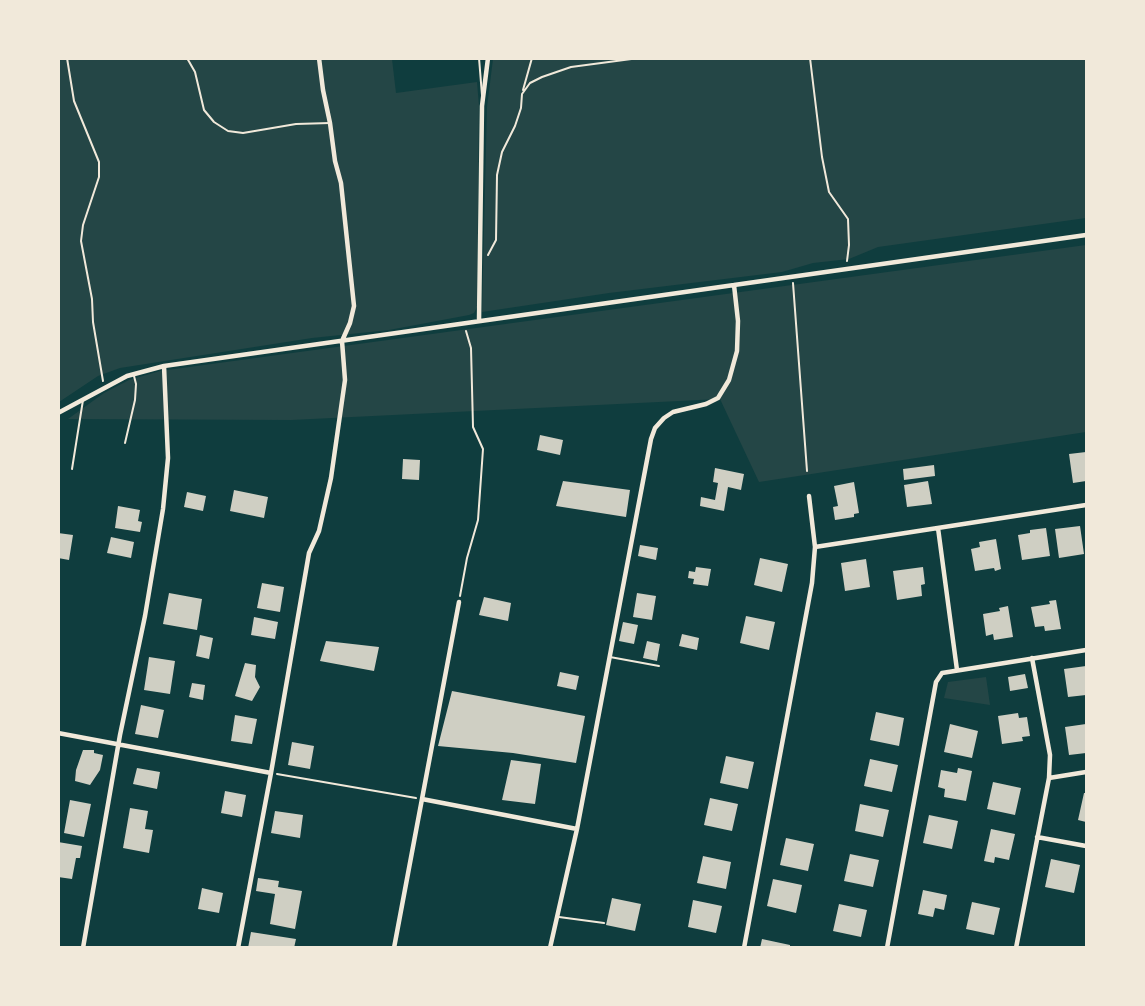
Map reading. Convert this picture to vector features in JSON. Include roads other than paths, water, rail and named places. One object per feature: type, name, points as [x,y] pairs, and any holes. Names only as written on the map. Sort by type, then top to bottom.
[{"type":"street","points":[[238,948],[309,553],[319,531],[331,478],[345,380],[342,341],[354,306],[341,183],[335,161],[319,58]]},
{"type":"street","points":[[479,321],[482,106],[488,58]]},
{"type":"street","points":[[58,413],[104,387],[165,366],[1086,235]]},
{"type":"street","points":[[550,948],[577,829],[651,439],[655,428],[664,418],[673,412],[706,404],[717,398],[729,380],[737,351],[738,321],[734,285]]},
{"type":"street","points":[[83,948],[118,745],[145,616],[163,509],[168,458],[165,366]]},
{"type":"street","points":[[744,948],[812,583],[815,547],[809,496]]},
{"type":"street","points":[[815,547],[1086,505]]},
{"type":"street","points":[[938,528],[957,670]]},
{"type":"street","points":[[394,948],[459,602]]},
{"type":"street","points":[[887,948],[936,682],[942,673],[1086,650]]},
{"type":"street","points":[[1016,948],[1048,778],[1050,755],[1032,658]]},
{"type":"street","points":[[58,733],[271,772]]},
{"type":"street","points":[[1048,778],[1086,772]]},
{"type":"street","points":[[422,799],[577,829]]},
{"type":"street","points":[[1037,837],[1086,846]]},
{"type":"lane","points":[[187,58],[195,72],[204,110],[214,122],[228,131],[243,133],[296,124],[330,123]]},
{"type":"lane","points":[[479,58],[482,106]]},
{"type":"lane","points":[[125,444],[135,400],[134,375]]},
{"type":"lane","points":[[72,469],[83,399]]},
{"type":"lane","points":[[610,657],[659,666]]},
{"type":"lane","points":[[557,917],[604,923]]}]
